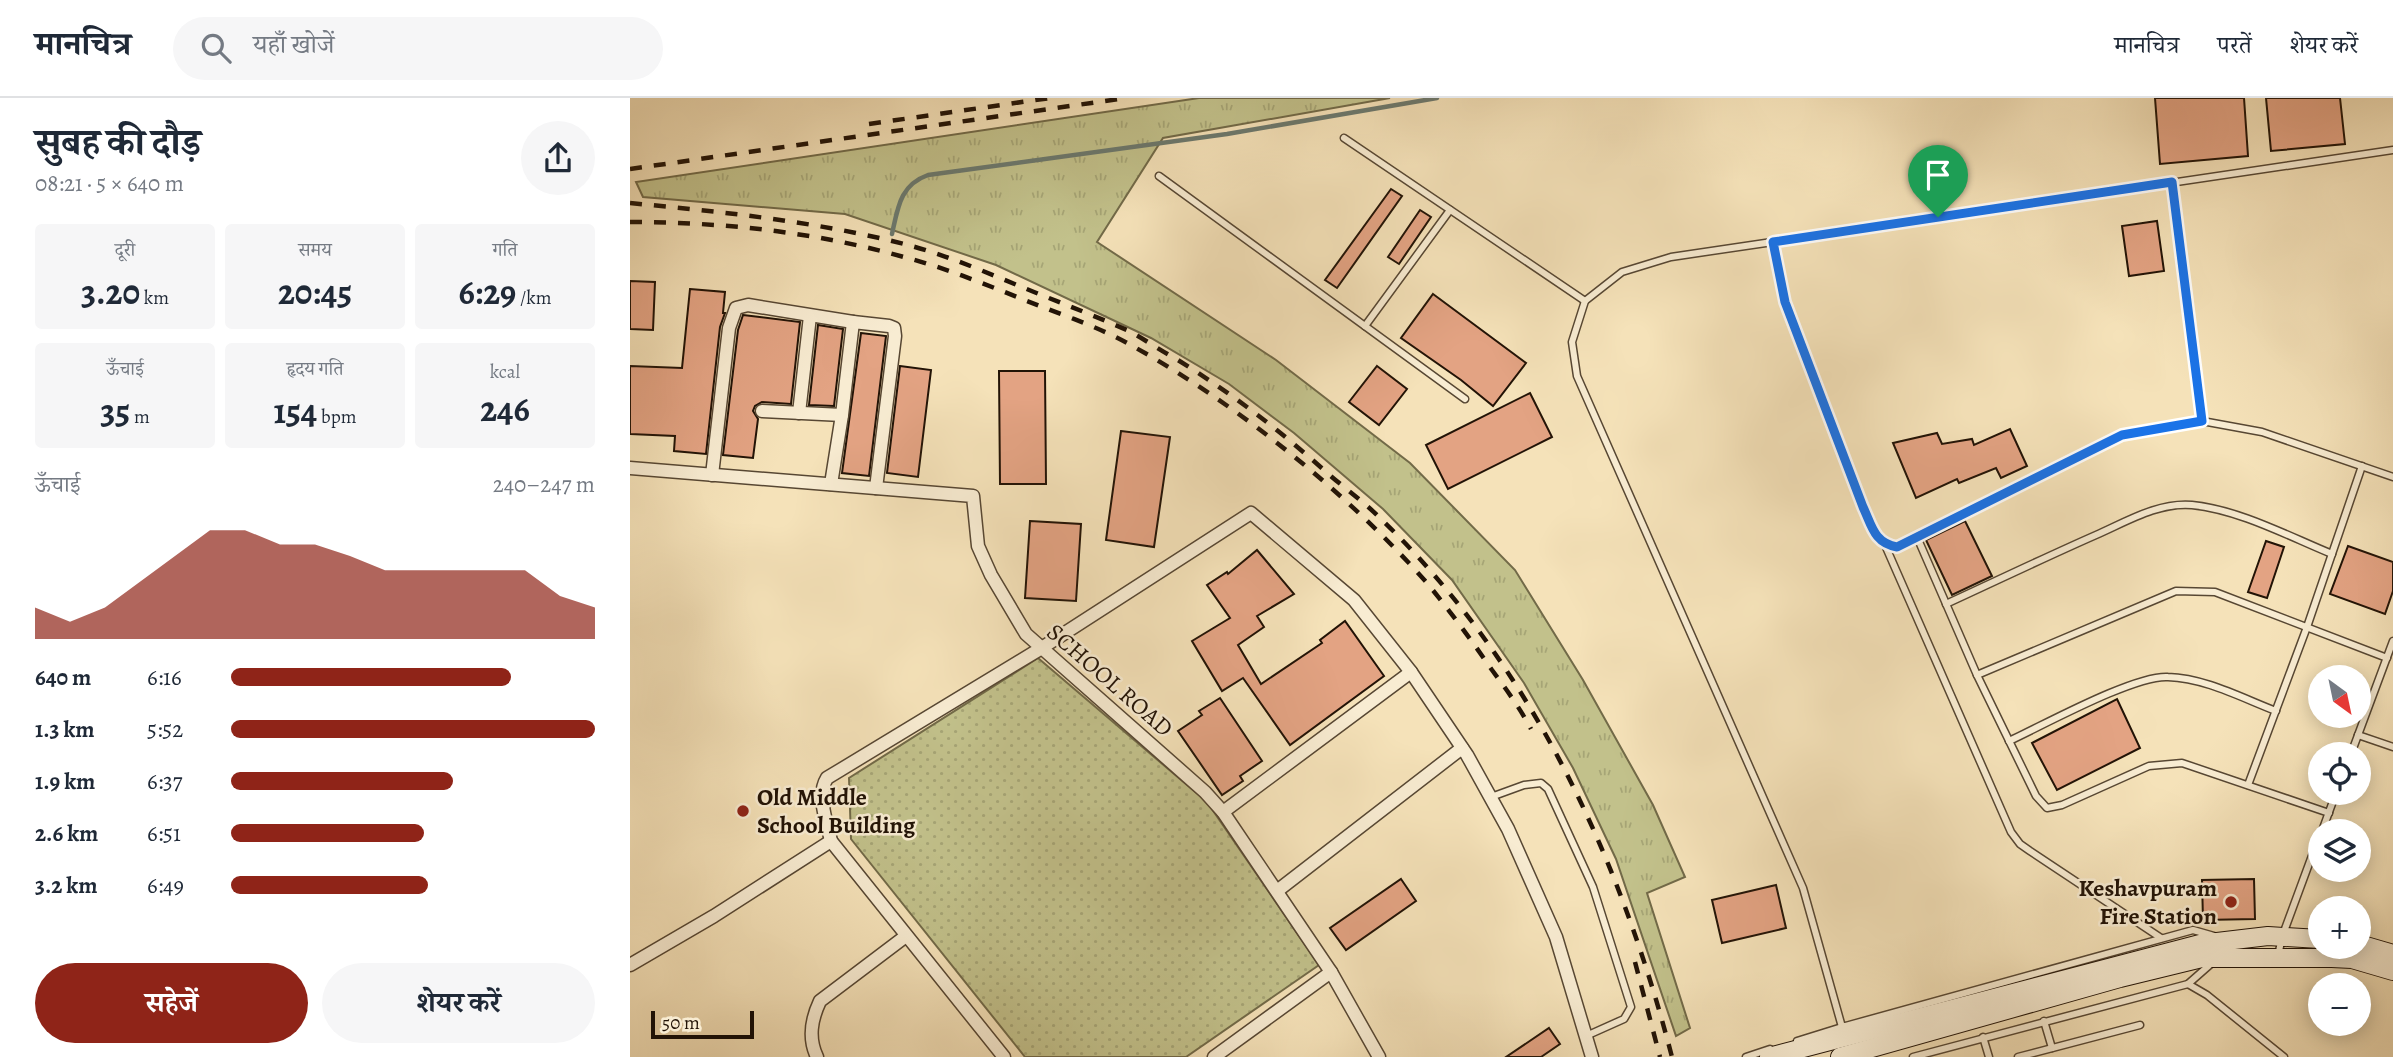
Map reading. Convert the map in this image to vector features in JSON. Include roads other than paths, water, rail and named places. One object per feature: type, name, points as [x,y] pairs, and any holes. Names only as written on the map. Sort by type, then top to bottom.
[{"type":"main road","points":[[1840,1057],[2120,978],[2202,958],[2268,936],[2308,938]]},
{"type":"main road","points":[[1769,1057],[2200,944],[2278,958],[2351,959],[2393,971]]},
{"type":"main road","points":[[2371,948],[2393,954]]},
{"type":"street","points":[[712,475],[729,328],[736,308],[748,305],[894,328],[876,488]]},
{"type":"street","points":[[799,413],[810,316]]},
{"type":"street","points":[[831,484],[853,322]]},
{"type":"street","points":[[762,411],[842,415]]},
{"type":"street","name":"SCHOOL ROAD","points":[[630,468],[972,495],[978,546],[991,575],[1026,634],[1205,792],[1223,812],[1331,972],[1379,1057]]},
{"type":"street","points":[[1004,1057],[831,841],[822,786],[827,778],[1040,649],[1251,513],[1354,600],[1411,672],[1462,748],[1508,829],[1556,937],[1592,1057]]},
{"type":"street","points":[[1223,812],[1411,672]]},
{"type":"street","points":[[1277,891],[1462,748]]},
{"type":"street","points":[[630,965],[714,916],[831,841]]},
{"type":"street","points":[[817,1057],[810,1034],[820,1001],[906,936]]},
{"type":"street","points":[[1214,1057],[1331,972]]},
{"type":"lane","points":[[1344,138],[1585,301]]},
{"type":"lane","points":[[1842,1027],[1803,888],[1577,376],[1572,342],[1585,301],[1622,272],[1671,257],[2393,150]]},
{"type":"lane","points":[[1159,176],[1465,399]]},
{"type":"lane","points":[[2172,182],[2202,421]]},
{"type":"lane","points":[[1365,326],[1450,210]]},
{"type":"lane","points":[[1773,242],[1785,302],[1863,507],[1879,539],[1885,545],[2011,832],[2020,844],[2161,938]]},
{"type":"lane","points":[[1885,545],[1897,547],[2122,435],[2202,421],[2262,432],[2393,477]]},
{"type":"lane","points":[[2248,785],[2307,628],[2362,466]]},
{"type":"lane","points":[[1946,604],[2146,513],[2170,506],[2211,508],[2248,519],[2332,554]]},
{"type":"lane","points":[[1917,537],[1977,675],[2036,796],[2047,808],[2062,805],[2149,766],[2182,763],[2329,813]]},
{"type":"lane","points":[[1977,675],[2176,591],[2215,592],[2387,658]]},
{"type":"lane","points":[[2355,742],[2393,641]]},
{"type":"lane","points":[[2009,741],[2116,691],[2166,676],[2203,683],[2276,711]]},
{"type":"lane","points":[[2358,735],[2393,747]]},
{"type":"lane","points":[[1491,798],[1524,785],[1541,783],[1548,789],[1593,887],[1632,1007],[1624,1018],[1586,1037]]},
{"type":"lane","points":[[2327,819],[2332,805]]},
{"type":"lane","points":[[2278,958],[2282,937],[2308,868]]},
{"type":"lane","points":[[1746,1057],[1842,1027],[2193,930],[2223,949],[2188,984],[1913,1057]]},
{"type":"lane","points":[[2188,984],[2207,995],[2284,1057]]},
{"type":"lane","points":[[2044,1021],[2052,1048]]},
{"type":"lane","points":[[2018,1057],[2140,1025]]},
{"type":"lane","points":[[1983,1037],[1989,1057]]},
{"type":"waterway","points":[[892,234],[906,191],[928,175],[1227,134],[1437,98]]},
{"type":"railway","points":[[869,124],[1050,98]]},
{"type":"railway","points":[[630,169],[1126,98]]},
{"type":"railway","points":[[630,203],[802,223],[904,244],[953,260],[1129,331],[1213,383],[1289,440],[1373,512],[1434,575],[1482,635],[1525,700],[1563,767],[1597,837],[1651,982],[1672,1057]]},
{"type":"railway","points":[[630,222],[734,226],[870,248],[966,277],[1127,343],[1167,366],[1247,420],[1362,516],[1436,594],[1508,691],[1531,729]]},
{"type":"railway","points":[[1635,962],[1660,1057]]},
{"type":"place","name":"Old Middle School Building","points":[[743,811]]},
{"type":"place","name":"Keshavpuram Fire Station","points":[[2231,902]]}]
